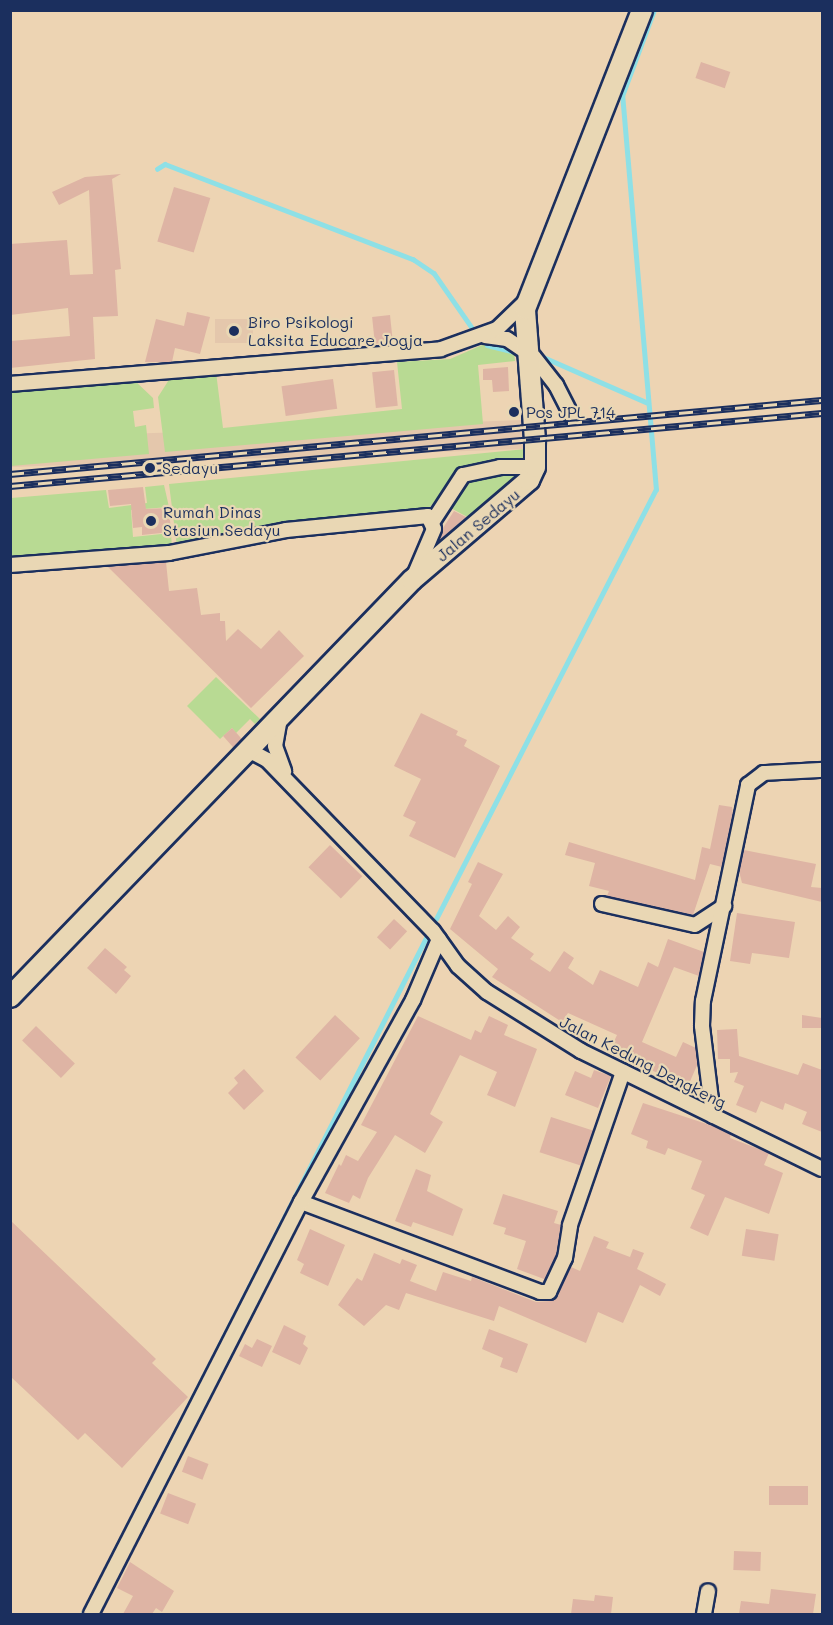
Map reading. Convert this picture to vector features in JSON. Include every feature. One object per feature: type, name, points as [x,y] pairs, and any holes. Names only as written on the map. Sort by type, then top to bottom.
[{"type":"street","points":[[412,580],[432,537],[433,521],[463,475],[500,467],[535,467],[527,350],[529,297],[642,10]]},
{"type":"street","points":[[10,384],[441,349],[484,336],[507,322],[529,297]]},
{"type":"street","points":[[484,336],[507,339],[527,350],[553,379],[572,416]]},
{"type":"street","name":"Jalan Sedayu","points":[[10,997],[412,580],[526,484],[535,467]]},
{"type":"street","points":[[10,565],[169,553],[286,530],[419,515],[428,516],[433,521]]},
{"type":"street","points":[[281,715],[275,746],[289,781]]},
{"type":"street","name":"Jalan Kedung Dengkeng","points":[[242,754],[261,755],[289,781],[439,939],[458,966],[487,992],[580,1051],[713,1116],[820,1163]]},
{"type":"street","points":[[713,1116],[702,1026],[709,963],[724,906],[748,785],[764,773],[822,770]]},
{"type":"street","points":[[602,904],[695,924],[724,906]]},
{"type":"street","points":[[91,1614],[301,1202],[413,1000],[439,939]]},
{"type":"street","points":[[301,1202],[540,1292],[549,1292],[565,1258],[570,1225],[622,1072]]},
{"type":"street","points":[[704,1614],[708,1591]]},
{"type":"shaded area","name":"Biro Psikologi Laksita Educare Jogja","points":[[215,319],[253,319],[253,343],[215,343]]},
{"type":"shaded area","points":[[525,420],[526,449],[10,467],[10,438]]},
{"type":"green space","points":[[489,342],[514,350],[515,361],[478,365],[483,424],[165,452],[158,397],[172,375],[216,372],[223,428],[402,409],[397,362],[450,359]]},
{"type":"green space","points":[[133,379],[153,398],[154,408],[133,411],[135,427],[146,425],[149,454],[11,466],[11,390]]},
{"type":"green space","points":[[526,449],[527,459],[476,464],[458,471],[427,511],[177,547],[169,484]]},
{"type":"green space","points":[[523,472],[473,520],[447,506],[467,481],[482,475]]},
{"type":"green space","points":[[164,485],[169,507],[131,510],[133,537],[171,533],[172,548],[11,560],[11,498],[106,490],[109,508],[147,503],[145,487]]},
{"type":"green space","points":[[216,677],[260,719],[255,724],[250,719],[236,733],[232,728],[220,739],[187,706]]},
{"type":"building","points":[[701,62],[730,72],[725,88],[695,78]]},
{"type":"building","points":[[121,174],[112,179],[121,269],[115,270],[118,316],[93,317],[95,359],[10,368],[10,341],[70,336],[68,308],[10,315],[10,244],[67,240],[70,275],[93,274],[89,190],[59,205],[52,192],[85,177]]},
{"type":"building","points":[[174,187],[210,198],[194,253],[157,242]]},
{"type":"building","points":[[187,312],[210,317],[200,354],[175,348],[172,362],[145,362],[156,319],[184,326]]},
{"type":"building","points":[[390,315],[393,342],[375,344],[372,317]]},
{"type":"building","points":[[508,367],[509,391],[493,392],[492,380],[483,380],[483,369]]},
{"type":"building","points":[[394,370],[398,406],[376,408],[372,372]]},
{"type":"building","points":[[333,379],[337,409],[286,416],[282,386]]},
{"type":"building","points":[[143,487],[146,509],[169,508],[171,532],[142,535],[142,527],[133,528],[131,504],[110,506],[108,490]]},
{"type":"building","points":[[454,511],[466,517],[439,541],[443,528]]},
{"type":"building","points":[[166,562],[169,591],[197,588],[201,615],[220,613],[220,621],[225,621],[226,641],[238,629],[261,649],[279,630],[304,656],[251,708],[108,567]]},
{"type":"building","points":[[421,713],[458,731],[456,735],[467,740],[464,746],[500,766],[455,858],[409,836],[416,822],[403,816],[421,779],[394,766]]},
{"type":"building","points":[[232,728],[242,739],[233,747],[223,736]]},
{"type":"building","points":[[719,805],[732,807],[733,815],[722,867],[710,864],[693,915],[607,896],[609,891],[589,886],[595,863],[565,855],[569,842],[695,880],[702,847],[710,849]]},
{"type":"building","points":[[330,845],[362,876],[341,899],[308,867]]},
{"type":"building","points":[[744,850],[816,864],[811,887],[822,888],[822,902],[742,883],[739,871]]},
{"type":"building","points":[[478,862],[503,874],[479,916],[496,930],[508,916],[520,927],[511,938],[534,954],[530,959],[550,972],[564,951],[574,958],[568,968],[593,985],[600,970],[638,987],[648,962],[658,967],[668,939],[704,952],[699,976],[674,967],[642,1042],[676,1057],[683,1042],[696,1048],[698,1063],[688,1086],[609,1052],[617,1035],[568,1013],[562,1022],[492,977],[498,969],[450,929],[472,884],[468,882]]},
{"type":"building","points":[[737,913],[795,922],[789,958],[752,953],[750,964],[730,961]]},
{"type":"building","points":[[394,919],[407,931],[390,950],[377,937]]},
{"type":"building","points":[[105,948],[127,967],[124,970],[131,976],[116,994],[87,968]]},
{"type":"building","points":[[335,1015],[360,1038],[320,1081],[295,1057]]},
{"type":"building","points":[[802,1015],[822,1018],[822,1028],[802,1028]]},
{"type":"building","points":[[418,1016],[471,1040],[475,1030],[481,1033],[489,1016],[508,1025],[504,1035],[537,1049],[515,1107],[487,1095],[497,1072],[460,1055],[430,1114],[443,1122],[425,1153],[395,1135],[368,1178],[360,1199],[353,1195],[349,1203],[325,1193],[346,1155],[358,1161],[377,1132],[361,1125]]},
{"type":"building","points":[[36,1026],[75,1064],[61,1078],[22,1040]]},
{"type":"building","points":[[737,1029],[739,1056],[798,1075],[803,1063],[822,1070],[822,1132],[802,1124],[807,1112],[785,1103],[783,1110],[761,1101],[756,1113],[736,1105],[744,1086],[734,1082],[738,1072],[730,1073],[730,1059],[718,1059],[717,1030]]},
{"type":"building","points":[[244,1069],[264,1091],[244,1110],[228,1093],[238,1083],[234,1078]]},
{"type":"building","points":[[594,1070],[611,1076],[598,1108],[565,1095],[575,1071],[591,1078]]},
{"type":"building","points":[[643,1103],[716,1127],[731,1134],[730,1138],[769,1153],[764,1165],[783,1173],[769,1214],[725,1197],[708,1236],[690,1228],[705,1195],[691,1189],[702,1161],[668,1148],[665,1155],[646,1148],[648,1141],[631,1134]]},
{"type":"building","points":[[551,1117],[593,1131],[581,1166],[540,1152]]},
{"type":"building","points":[[416,1169],[431,1175],[427,1191],[463,1209],[453,1236],[413,1222],[411,1227],[395,1221]]},
{"type":"building","points":[[503,1194],[558,1211],[554,1223],[561,1225],[556,1255],[543,1283],[544,1279],[517,1269],[526,1241],[504,1234],[506,1228],[493,1224]]},
{"type":"building","points":[[10,1220],[156,1359],[152,1363],[188,1397],[122,1468],[85,1433],[78,1440],[10,1376]]},
{"type":"building","points":[[310,1229],[345,1245],[328,1286],[300,1273],[304,1264],[297,1260]]},
{"type":"building","points":[[746,1229],[779,1234],[774,1261],[742,1256]]},
{"type":"building","points":[[594,1236],[609,1242],[606,1248],[630,1257],[633,1249],[644,1253],[637,1269],[666,1284],[660,1296],[640,1285],[623,1323],[598,1312],[586,1343],[499,1306],[494,1321],[406,1293],[399,1310],[386,1305],[364,1326],[338,1305],[357,1278],[362,1281],[374,1253],[400,1264],[402,1259],[417,1265],[410,1281],[436,1291],[443,1272],[471,1281],[472,1277],[536,1302],[550,1301],[557,1296],[571,1267],[580,1271]]},
{"type":"building","points":[[284,1325],[306,1336],[303,1344],[308,1348],[300,1365],[272,1352]]},
{"type":"building","points":[[489,1329],[528,1344],[517,1373],[500,1367],[503,1358],[482,1349]]},
{"type":"building","points":[[257,1339],[272,1346],[262,1367],[239,1356],[245,1344],[252,1348]]},
{"type":"building","points":[[188,1456],[209,1464],[202,1480],[182,1472]]},
{"type":"building","points":[[769,1486],[808,1486],[808,1505],[769,1505]]},
{"type":"building","points":[[168,1493],[196,1504],[188,1524],[160,1514]]},
{"type":"building","points":[[734,1551],[761,1552],[760,1571],[733,1570]]},
{"type":"building","points":[[130,1562],[174,1591],[162,1612],[156,1608],[152,1614],[123,1614],[133,1596],[117,1588]]},
{"type":"building","points":[[771,1589],[816,1594],[813,1614],[739,1614],[741,1601],[769,1604]]},
{"type":"building","points":[[595,1595],[613,1597],[611,1614],[571,1614],[573,1599],[594,1601]]},
{"type":"waterway","points":[[436,919],[656,490],[622,96],[654,10]]},
{"type":"waterway","points":[[157,169],[165,164],[413,259],[434,273],[475,332]]},
{"type":"waterway","points":[[487,345],[519,353]]},
{"type":"waterway","points":[[541,356],[646,402]]},
{"type":"waterway","points":[[83,1614],[426,938]]},
{"type":"railway","points":[[10,474],[822,400]]},
{"type":"railway","points":[[10,486],[822,413]]},
{"type":"place","name":"Biro Psikologi Laksita Educare Jogja","points":[[234,331]]},
{"type":"place","name":"Pos JPL 714","points":[[514,412]]},
{"type":"place","name":"Sedayu","points":[[150,468]]},
{"type":"place","name":"Rumah Dinas Stasiun Sedayu","points":[[151,521]]}]
